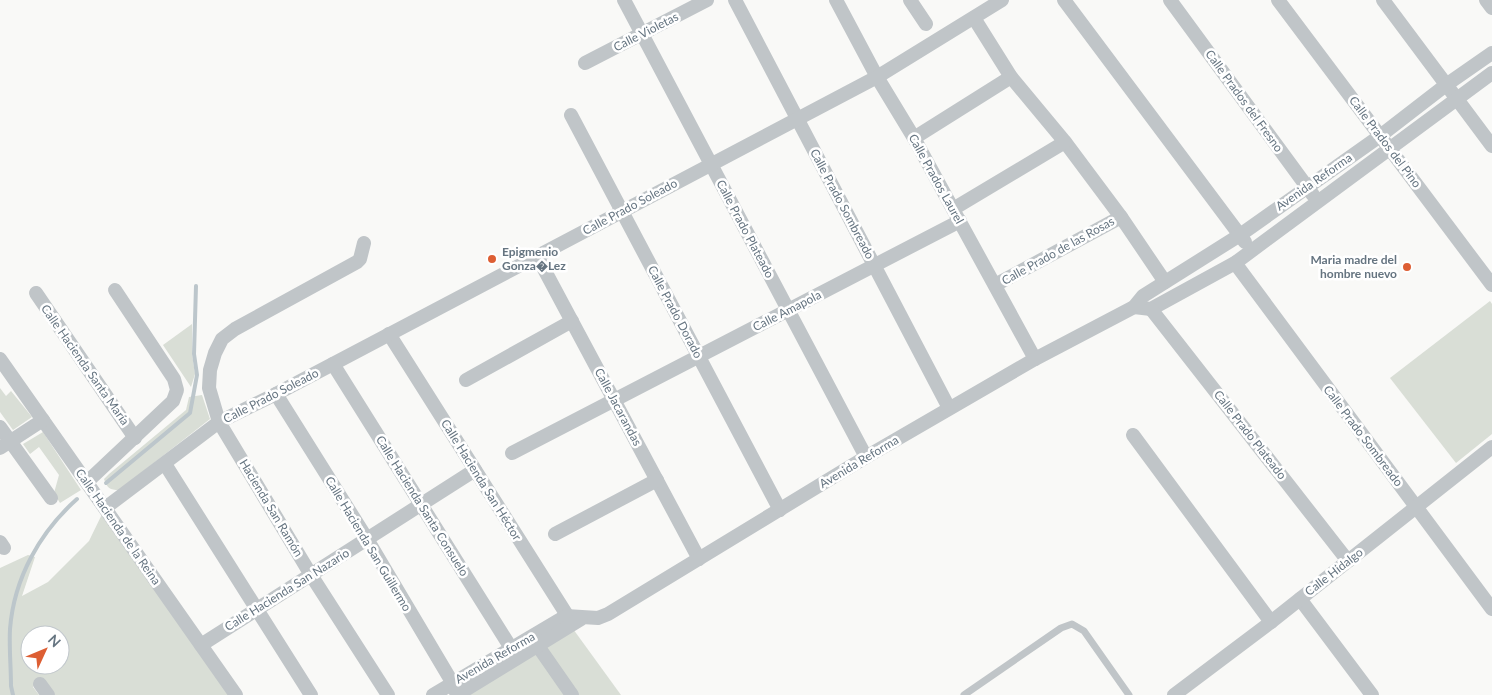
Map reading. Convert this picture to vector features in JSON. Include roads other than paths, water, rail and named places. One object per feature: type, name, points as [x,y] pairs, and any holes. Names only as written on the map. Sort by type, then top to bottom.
[{"type":"street","name":"Calle Prado Plateado","points":[[624,0],[866,457]]},
{"type":"street","name":"Calle Violetas","points":[[585,63],[707,0]]},
{"type":"street","name":"Calle Prado Sombreado","points":[[735,0],[949,408]]},
{"type":"street","name":"Calle Prados Laurel","points":[[836,0],[877,77],[957,215],[1035,359]]},
{"type":"street","points":[[910,0],[926,24]]},
{"type":"street","name":"Calle Prado Soleado","points":[[105,508],[219,422],[276,394],[877,77],[1002,0]]},
{"type":"street","points":[[1064,0],[1252,252]]},
{"type":"street","name":"Calle Prados del Fresno","points":[[1170,0],[1318,201]]},
{"type":"street","name":"Calle Prados del Pino","points":[[1278,0],[1492,285]]},
{"type":"street","points":[[1383,0],[1492,146]]},
{"type":"street","points":[[1486,0],[1492,8]]},
{"type":"street","points":[[974,18],[1011,77],[1065,142],[1165,282]]},
{"type":"street","name":"Avenida Reforma","points":[[433,695],[455,691],[570,621],[585,616],[598,618],[608,614],[949,408],[1035,359],[1134,307],[1142,296],[1240,235],[1380,136],[1446,85],[1492,53]]},
{"type":"street","name":"Avenida Reforma","points":[[1151,309],[1252,252],[1492,73]]},
{"type":"street","points":[[914,138],[1011,77]]},
{"type":"street","name":"Calle Prado Dorado","points":[[571,115],[780,510]]},
{"type":"street","name":"Calle Amapola","points":[[512,453],[874,266],[957,215],[1065,142]]},
{"type":"street","name":"Calle Prado de las Rosas","points":[[994,285],[1120,217]]},
{"type":"street","name":"Hacienda San Ramón","points":[[364,243],[360,259],[357,262],[222,339],[210,370],[209,388],[219,422],[311,574],[388,695]]},
{"type":"street","name":"Calle Jacarandas","points":[[538,256],[699,559]]},
{"type":"street","name":"Calle Prado Sombreado","points":[[1234,263],[1492,609]]},
{"type":"street","points":[[87,482],[173,401],[177,390],[174,379],[115,290]]},
{"type":"street","name":"Calle Hacienda Santa María","points":[[36,293],[135,438]]},
{"type":"street","points":[[1134,307],[1151,309]]},
{"type":"street","name":"Calle Prado Plateado","points":[[1151,309],[1348,561]]},
{"type":"street","points":[[466,380],[572,322]]},
{"type":"street","name":"Calle Hacienda San Héctor","points":[[389,334],[570,621]]},
{"type":"street","name":"Calle Hacienda de la Reina","points":[[0,359],[236,695]]},
{"type":"street","name":"Calle Hacienda Santa Consuelo","points":[[333,364],[511,648]]},
{"type":"street","name":"Calle Hacienda San Guillermo","points":[[276,394],[367,539],[455,691]]},
{"type":"street","points":[[5,445],[43,420]]},
{"type":"street","points":[[0,427],[5,445],[51,498]]},
{"type":"street","points":[[1133,435],[1271,622]]},
{"type":"street","name":"Calle Hidalgo","points":[[1174,695],[1271,622],[1492,447]]},
{"type":"street","points":[[165,464],[311,695]]},
{"type":"street","name":"Calle Hacienda San Nazario","points":[[201,644],[475,470]]},
{"type":"street","points":[[555,534],[657,480]]},
{"type":"street","points":[[1300,599],[1372,695]]},
{"type":"street","points":[[535,641],[572,695]]},
{"type":"street","name":"Avenida Reforma","points":[[455,691],[511,648],[535,641]]},
{"type":"lane","points":[[964,695],[1061,628],[1072,624],[1084,630],[1129,695]]},
{"type":"waterway","points":[[106,483],[190,413],[197,375],[194,354],[196,286]]},
{"type":"waterway","points":[[13,695],[11,686],[10,629],[17,592],[23,574],[41,541],[51,526],[77,499]]},
{"type":"place","name":"Epigmenio Gonza�Lez","points":[[492,259]]},
{"type":"place","name":"Maria madre del hombre nuevo","points":[[1407,267]]}]
